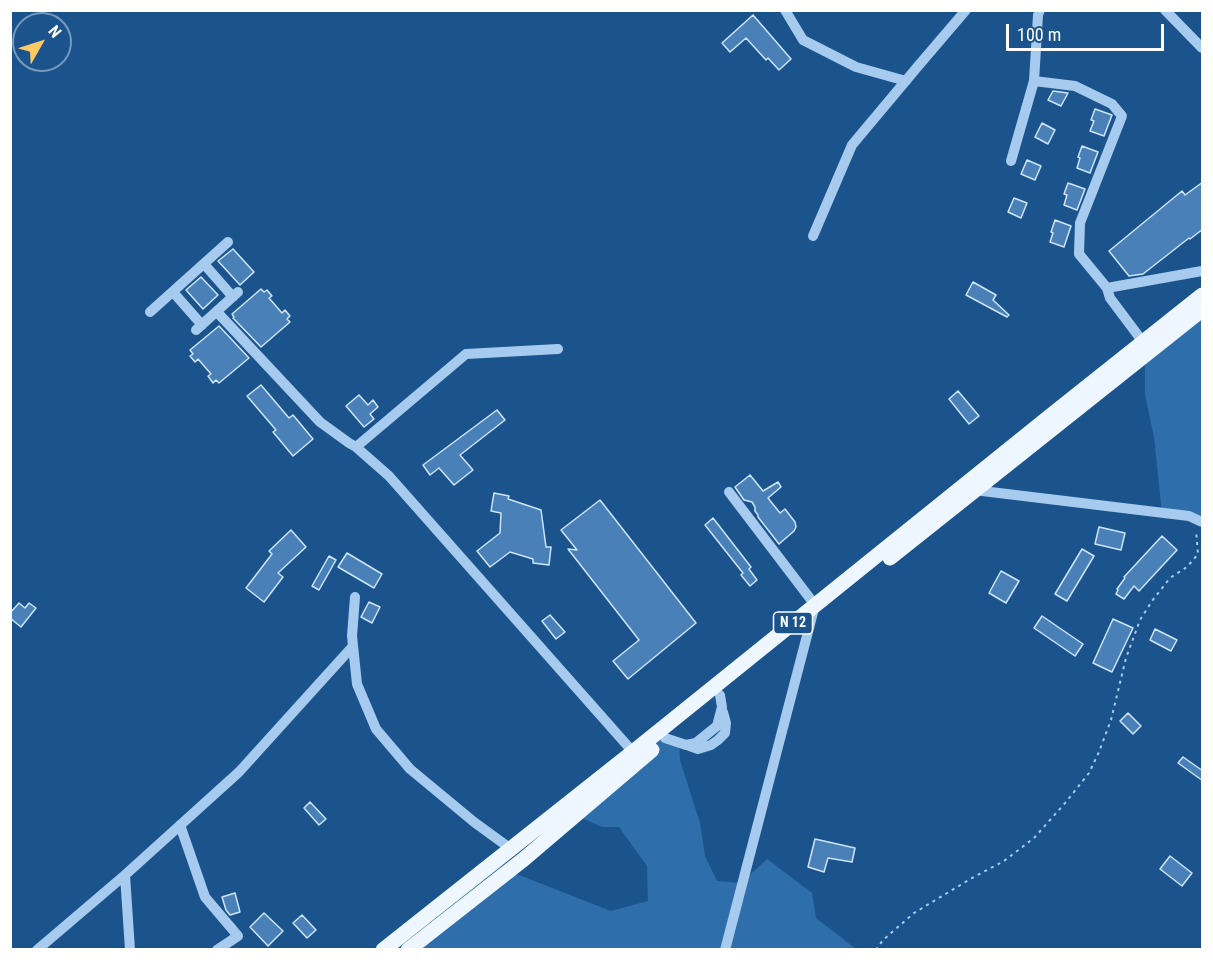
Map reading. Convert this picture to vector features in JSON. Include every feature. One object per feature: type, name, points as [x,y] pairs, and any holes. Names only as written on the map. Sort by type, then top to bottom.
[{"type":"main road","name":"N 12","points":[[408,950],[524,859],[665,738],[721,701],[737,680],[812,620],[1143,342],[1203,295]]},
{"type":"main road","name":"N 12","points":[[383,950],[816,605],[1203,310]]},
{"type":"street","points":[[785,10],[802,40],[856,67],[906,81]]},
{"type":"street","points":[[813,236],[852,145],[966,10]]},
{"type":"street","points":[[1011,161],[1034,81],[1040,10]]},
{"type":"street","points":[[1165,10],[1203,48]]},
{"type":"street","points":[[1034,81],[1075,86],[1112,104],[1122,116],[1080,223],[1079,254],[1107,288],[1110,298],[1143,342]]},
{"type":"street","points":[[150,312],[228,242]]},
{"type":"street","points":[[172,292],[199,327],[217,312],[236,295],[204,264]]},
{"type":"street","points":[[1107,288],[1203,271]]},
{"type":"street","points":[[217,312],[320,422],[356,447],[389,476],[633,752]]},
{"type":"street","points":[[356,447],[466,354],[558,349]]},
{"type":"street","points":[[969,489],[1189,516],[1203,522]]},
{"type":"street","points":[[725,950],[816,605],[729,492]]},
{"type":"street","points":[[355,597],[352,636],[357,684],[376,729],[410,769],[474,822],[511,849]]},
{"type":"street","points":[[36,950],[125,875],[239,772],[353,646]]},
{"type":"street","points":[[665,738],[686,745],[696,743],[717,726],[721,701]]},
{"type":"street","points":[[180,825],[205,897],[238,936],[217,950]]},
{"type":"street","points":[[125,875],[130,950]]},
{"type":"path","points":[[876,950],[883,940],[914,913],[1004,861],[1034,838],[1089,773],[1111,720],[1126,658],[1140,620],[1170,578],[1187,567],[1198,554],[1197,531],[1189,516]]},
{"type":"shaded area","points":[[1202,300],[1202,522],[1162,513],[1154,437],[1145,395],[1145,346]]},
{"type":"shaded area","points":[[660,735],[679,742],[680,760],[700,823],[705,856],[717,881],[741,883],[767,859],[812,893],[816,918],[856,949],[391,950],[496,866],[611,911],[648,901],[647,866],[619,827],[602,827],[566,811]]},
{"type":"building","points":[[753,15],[791,59],[779,70],[768,58],[766,60],[746,38],[730,52],[722,43]]},
{"type":"building","points":[[1053,91],[1068,93],[1061,106],[1048,100]]},
{"type":"building","points":[[1095,109],[1112,115],[1104,136],[1090,131]]},
{"type":"building","points":[[1042,123],[1055,130],[1048,144],[1035,137]]},
{"type":"building","points":[[1082,146],[1098,152],[1090,173],[1077,168]]},
{"type":"building","points":[[1027,160],[1041,166],[1035,180],[1021,174]]},
{"type":"building","points":[[1203,182],[1203,229],[1143,274],[1129,276],[1109,251],[1182,191],[1185,195]]},
{"type":"building","points":[[1068,183],[1085,189],[1077,210],[1064,205],[1067,195],[1064,194]]},
{"type":"building","points":[[1014,198],[1027,203],[1021,218],[1008,212]]},
{"type":"building","points":[[1055,220],[1071,226],[1064,247],[1050,242]]},
{"type":"building","points":[[233,249],[254,272],[240,285],[218,261]]},
{"type":"building","points":[[201,277],[218,295],[203,309],[186,290]]},
{"type":"building","points":[[973,282],[996,295],[993,300],[1009,315],[1007,317],[966,295]]},
{"type":"building","points":[[261,289],[264,292],[267,290],[272,296],[269,298],[282,313],[285,310],[290,316],[287,319],[290,322],[261,347],[233,318],[232,314]]},
{"type":"building","points":[[219,326],[249,358],[219,383],[216,380],[213,383],[208,376],[211,374],[198,359],[195,362],[190,356],[193,354],[190,350]]},
{"type":"building","points":[[261,385],[289,418],[293,415],[313,439],[293,456],[273,432],[276,430],[247,396]]},
{"type":"building","points":[[958,391],[979,416],[969,424],[949,399]]},
{"type":"building","points":[[359,395],[368,405],[373,400],[378,407],[370,414],[374,419],[364,427],[346,406]]},
{"type":"building","points":[[497,410],[505,420],[460,455],[473,470],[454,485],[439,468],[430,475],[423,465]]},
{"type":"building","points":[[750,475],[763,491],[778,482],[781,487],[768,498],[780,513],[785,509],[796,527],[779,544],[758,517],[752,502],[744,500],[735,487]]},
{"type":"building","points":[[494,493],[509,496],[508,499],[541,510],[546,547],[551,547],[549,565],[533,563],[533,559],[510,552],[490,567],[477,551],[500,533],[501,513],[491,511]]},
{"type":"building","points":[[600,500],[696,623],[628,679],[613,661],[639,640],[568,549],[577,550],[561,530]]},
{"type":"building","points":[[713,518],[751,567],[749,569],[757,580],[750,586],[741,575],[743,573],[705,525]]},
{"type":"building","points":[[1099,527],[1125,533],[1121,550],[1095,544]]},
{"type":"building","points":[[291,530],[306,547],[278,573],[283,577],[264,602],[246,588],[272,554],[269,551]]},
{"type":"building","points":[[1162,536],[1177,550],[1139,591],[1134,586],[1124,599],[1116,594],[1124,577]]},
{"type":"building","points":[[1082,549],[1094,556],[1067,601],[1055,594]]},
{"type":"building","points":[[347,553],[382,574],[374,588],[338,567]]},
{"type":"building","points":[[329,556],[336,560],[319,590],[312,586]]},
{"type":"building","points":[[1001,571],[1019,581],[1006,603],[989,593]]},
{"type":"building","points":[[369,602],[380,607],[372,623],[361,617]]},
{"type":"building","points":[[19,603],[25,608],[29,603],[36,608],[21,627],[10,618],[10,613]]},
{"type":"building","points":[[550,615],[565,632],[556,639],[542,621]]},
{"type":"building","points":[[1042,616],[1083,644],[1075,656],[1034,628]]},
{"type":"building","points":[[1113,619],[1133,628],[1112,672],[1093,663]]},
{"type":"building","points":[[1155,629],[1177,640],[1171,651],[1150,640]]},
{"type":"building","points":[[1128,713],[1141,726],[1133,734],[1120,721]]},
{"type":"building","points":[[1183,757],[1203,771],[1203,781],[1178,763]]},
{"type":"building","points":[[310,802],[326,819],[319,825],[304,808]]},
{"type":"building","points":[[815,839],[855,848],[852,862],[828,858],[824,872],[808,867]]},
{"type":"building","points":[[1170,856],[1192,873],[1182,886],[1160,869]]},
{"type":"building","points":[[235,893],[240,912],[230,915],[222,897]]},
{"type":"building","points":[[264,913],[283,931],[268,946],[250,927]]},
{"type":"building","points":[[302,915],[316,930],[307,938],[293,923]]}]
